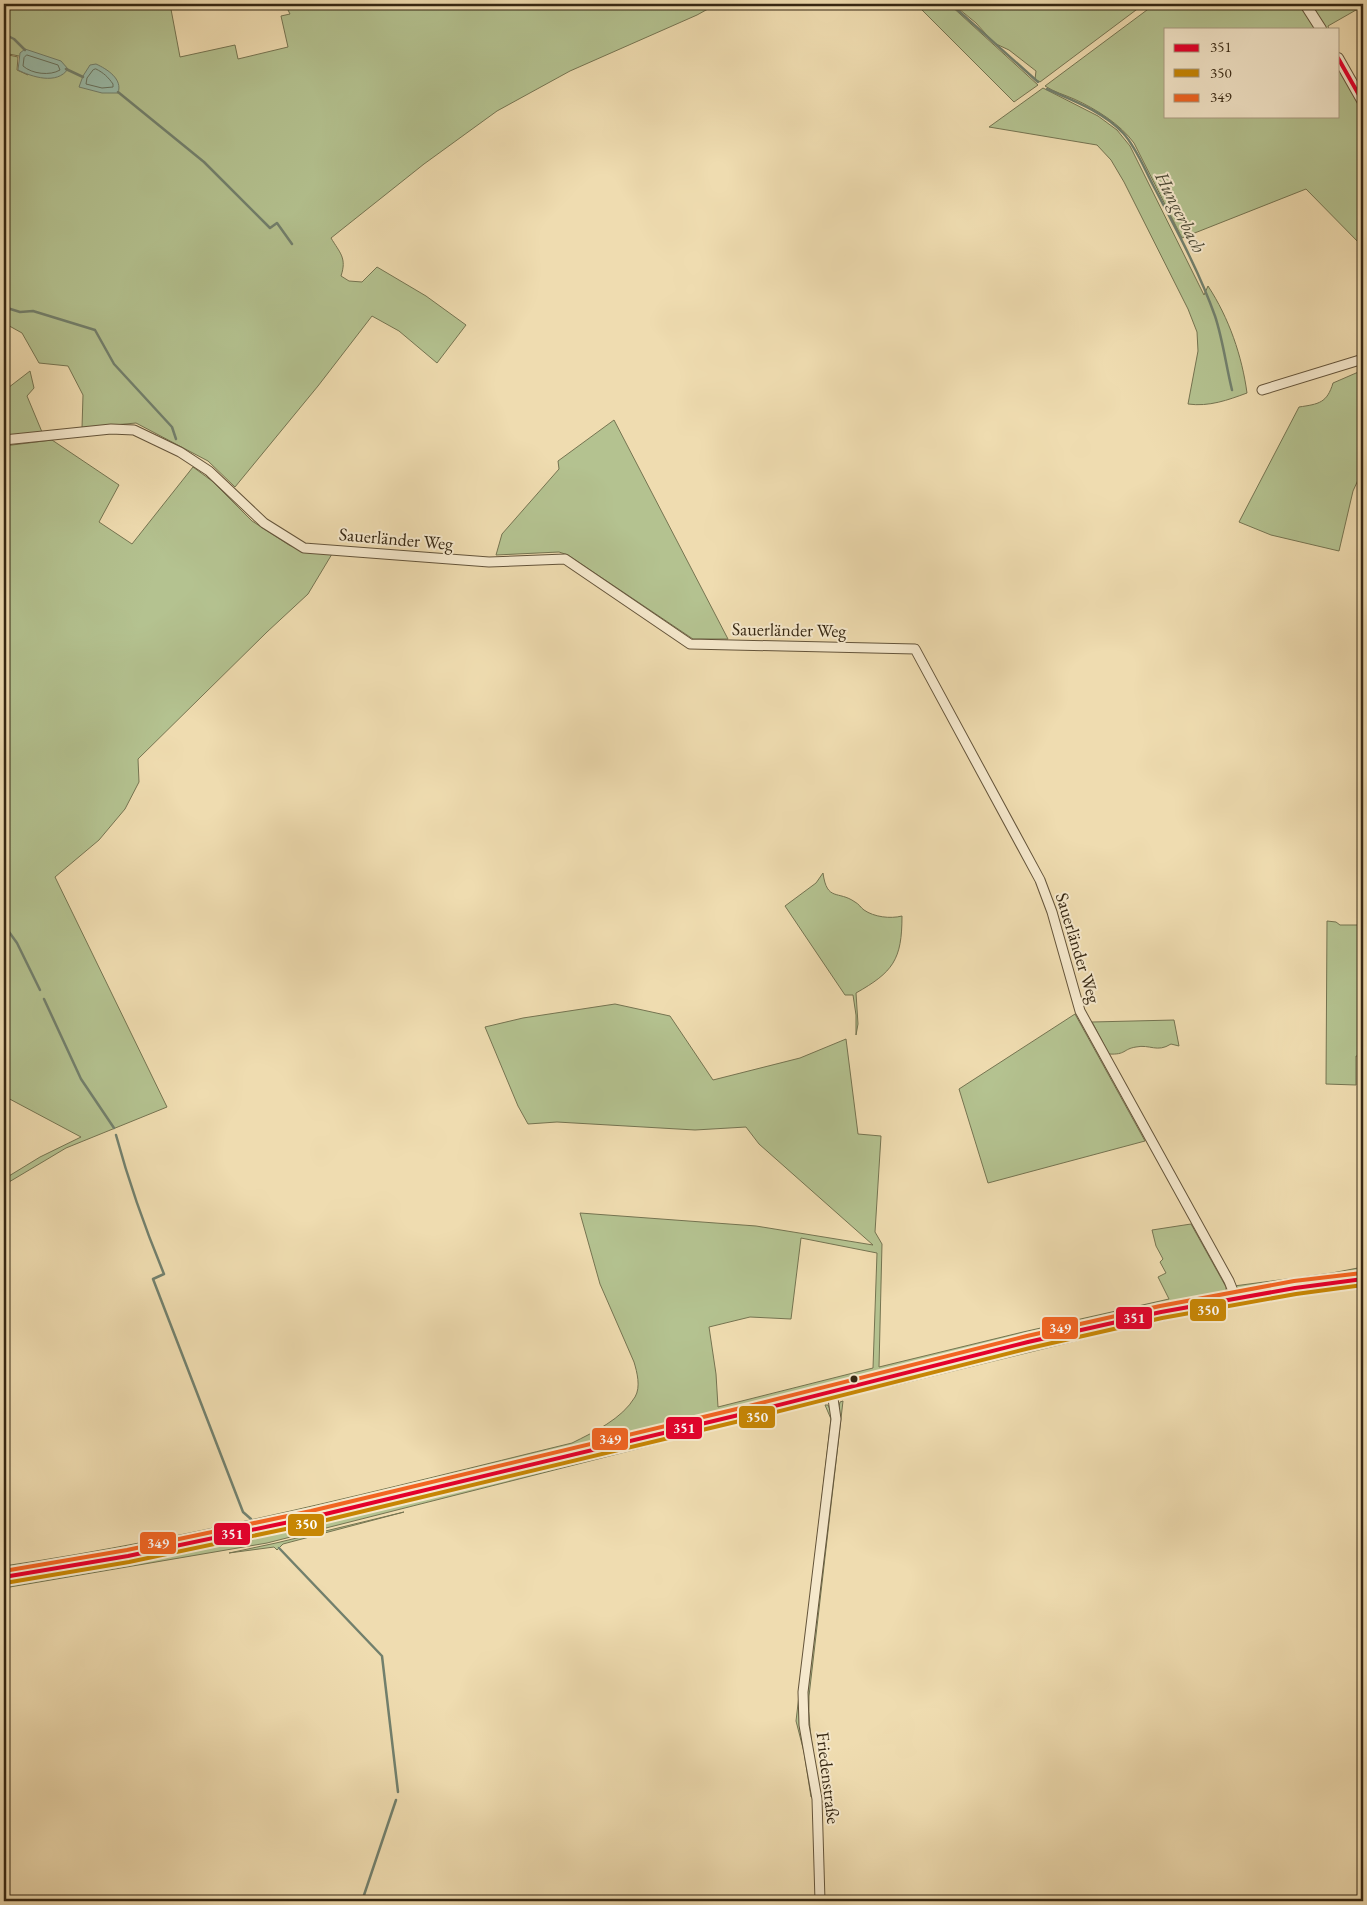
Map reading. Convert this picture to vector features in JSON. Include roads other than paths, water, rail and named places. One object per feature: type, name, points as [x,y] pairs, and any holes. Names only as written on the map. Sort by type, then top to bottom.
[{"type":"street","points":[[1305,4],[1320,28]]},
{"type":"street","points":[[1340,62],[1363,102]]},
{"type":"street","points":[[1262,390],[1363,359]]},
{"type":"street","name":"Sauerländer Weg","points":[[4,440],[111,429],[134,430],[180,452],[209,470],[264,524],[304,548],[489,562],[565,559],[690,644],[915,649],[1040,880],[1052,912],[1080,1011],[1229,1280],[1235,1296]]},
{"type":"street","points":[[4,1577],[92,1564],[221,1538],[386,1500],[1134,1317],[1235,1296],[1363,1279]]},
{"type":"street","name":"Friedenstraße","points":[[820,1901],[818,1799],[804,1725],[803,1692],[836,1419],[832,1392]]},
{"type":"water","points":[[25,49],[61,61],[68,69],[58,77],[51,78],[37,77],[18,70],[20,53]]},
{"type":"water","points":[[96,64],[113,75],[118,83],[118,93],[102,93],[79,87],[90,65]]},
{"type":"waterway","name":"Hungerbach","points":[[951,4],[1038,82]]},
{"type":"waterway","points":[[4,34],[14,39],[25,50]]},
{"type":"waterway","points":[[66,69],[83,77]]},
{"type":"waterway","name":"Hungerbach","points":[[1047,89],[1087,107],[1107,119],[1123,133],[1140,158],[1209,299],[1220,334],[1232,390]]},
{"type":"waterway","points":[[118,92],[204,162],[270,228],[277,223],[292,244]]},
{"type":"waterway","points":[[4,307],[20,312],[33,311],[95,330],[114,364],[172,427],[176,439]]},
{"type":"waterway","points":[[4,925],[17,943],[40,990]]},
{"type":"waterway","points":[[44,999],[81,1079],[114,1128]]},
{"type":"waterway","points":[[116,1135],[150,1240],[164,1274],[153,1279],[243,1512],[251,1519]]},
{"type":"waterway","points":[[279,1548],[382,1656],[398,1792]]},
{"type":"waterway","points":[[362,1901],[396,1800]]}]
